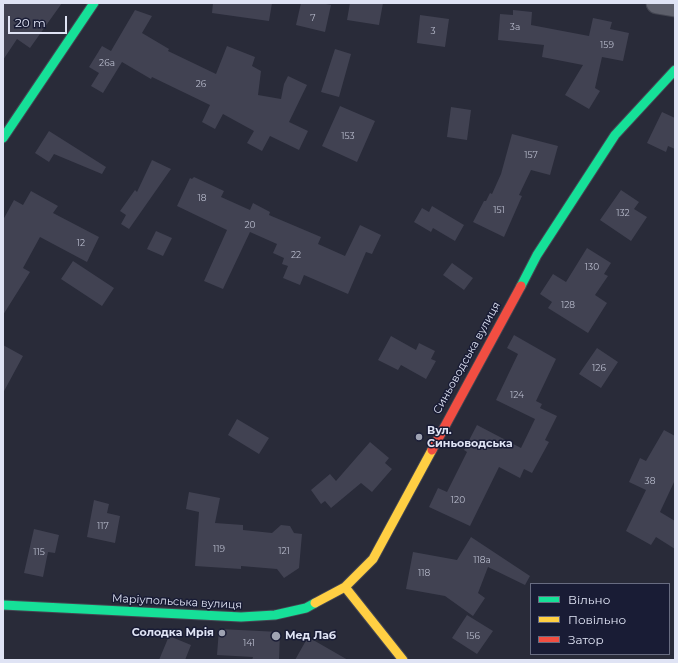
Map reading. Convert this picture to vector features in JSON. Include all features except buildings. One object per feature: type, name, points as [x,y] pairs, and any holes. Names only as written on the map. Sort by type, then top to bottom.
[{"type":"street","points":[[3,138],[42,77],[94,3]]},
{"type":"street","points":[[657,3],[675,6]]},
{"type":"street","name":"Синьоводська вулиця","points":[[345,588],[373,559],[537,255],[615,135],[675,70]]},
{"type":"street","points":[[345,588],[403,660]]},
{"type":"street","name":"Маріупольська вулиця","points":[[3,605],[242,618],[276,615],[306,608],[345,588]]},
{"type":"traffic: fast","points":[[3,138],[94,3]]},
{"type":"traffic: fast","points":[[521,286],[537,255],[615,135],[675,70]]},
{"type":"traffic: fast","points":[[3,605],[241,617],[275,615],[306,608],[315,603]]},
{"type":"traffic: slow","points":[[315,603],[345,587],[373,559],[432,450]]},
{"type":"traffic: slow","points":[[345,587],[403,660]]},
{"type":"traffic: jam","points":[[432,450],[521,286]]},
{"type":"place","name":"Вул. Синьоводська","points":[[419,437]]},
{"type":"place","name":"Солодка Мрія","points":[[222,633]]},
{"type":"place","name":"Мед Лаб","points":[[276,636]]}]
